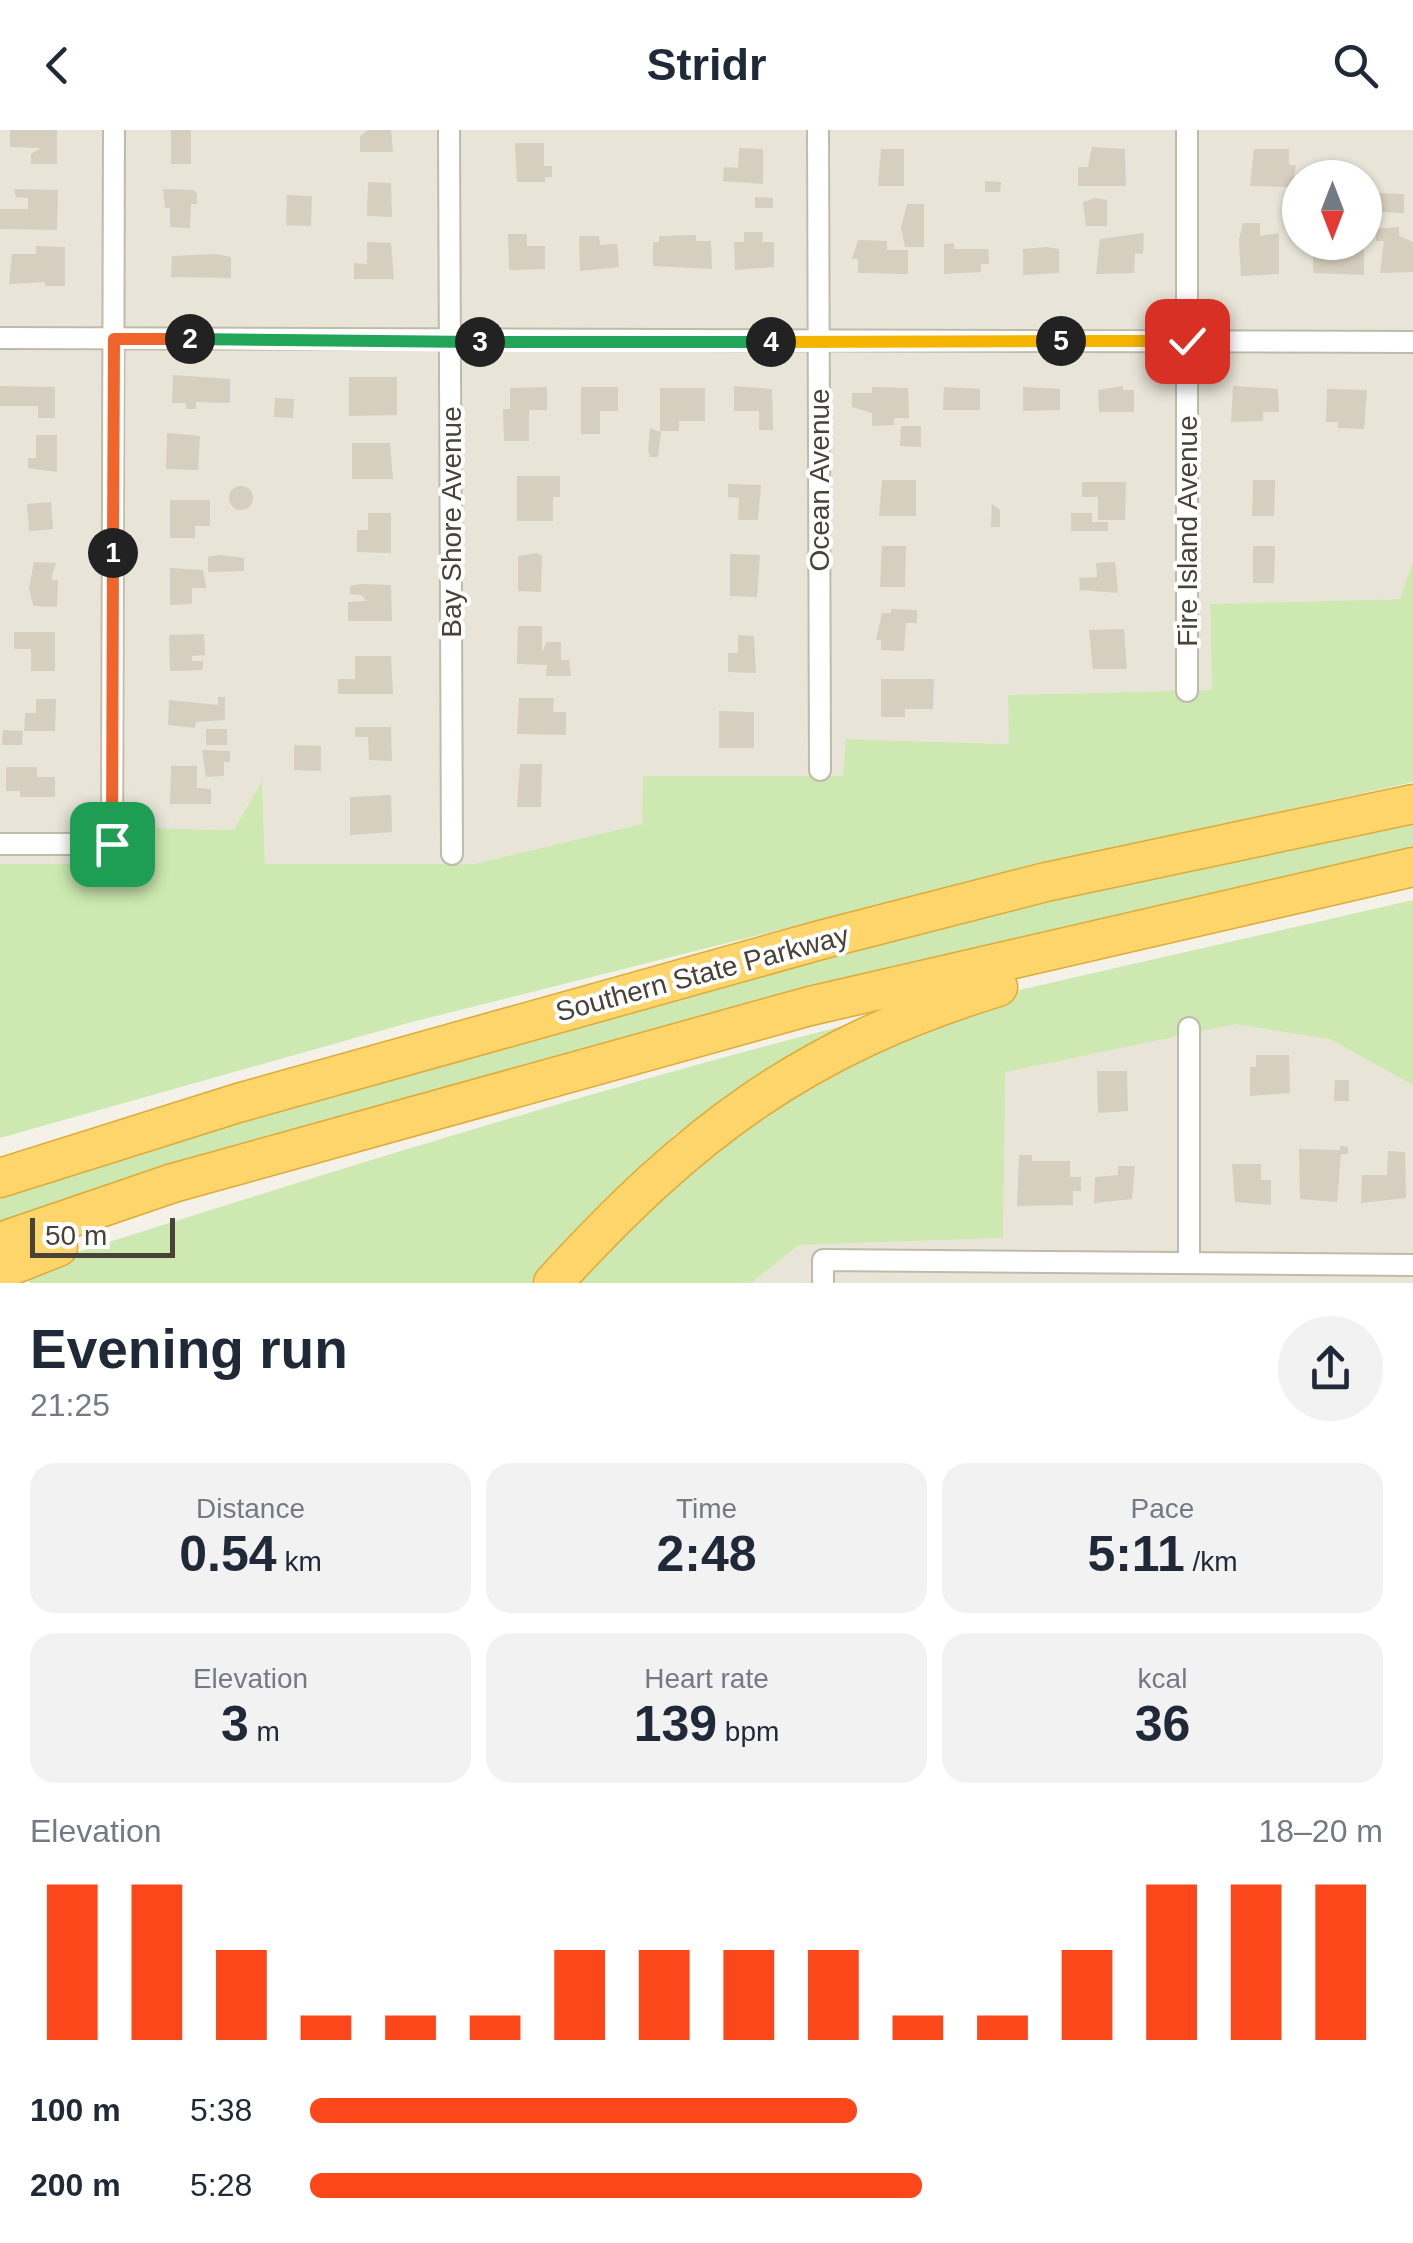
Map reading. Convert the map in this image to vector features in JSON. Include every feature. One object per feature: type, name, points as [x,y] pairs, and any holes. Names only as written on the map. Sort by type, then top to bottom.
[{"type":"highway","name":"Southern State Parkway","points":[[0,1178],[172,1122],[972,901],[1413,804]]},
{"type":"highway","points":[[0,1242],[173,1182],[810,1006],[1413,867]]},
{"type":"highway","points":[[553,1283],[670,1162],[778,1083],[888,1028],[1153,926]]},
{"type":"highway","points":[[0,1270],[192,1200],[814,1021],[945,977]]},
{"type":"highway","points":[[0,1156],[35,1145],[172,1122]]},
{"type":"street","points":[[0,844],[112,844],[114,130]]},
{"type":"street","name":"Bay Shore Avenue","points":[[449,130],[452,854]]},
{"type":"street","name":"Ocean Avenue","points":[[818,130],[820,770]]},
{"type":"street","name":"Fire Island Avenue","points":[[1187,130],[1187,691]]},
{"type":"street","points":[[0,338],[1413,342]]},
{"type":"street","points":[[1189,1028],[1189,1262]]},
{"type":"street","points":[[823,1283],[823,1260],[1143,1273],[1189,1262],[1413,1266]]},
{"type":"shaded area","points":[[0,130],[1413,130],[1413,561],[1401,599],[1210,604],[1212,690],[1009,695],[1009,744],[847,739],[843,776],[644,776],[642,824],[473,864],[265,864],[262,784],[234,830],[134,829],[128,864],[0,864]]},
{"type":"shaded area","points":[[1413,973],[1413,1283],[751,1283],[799,1245],[1003,1238],[1004,1072]]},
{"type":"green space","points":[[1413,561],[1413,782],[1039,865],[408,1023],[0,1138],[0,864],[127,864],[134,828],[234,830],[262,781],[265,864],[473,864],[642,824],[643,776],[843,776],[846,739],[1009,744],[1008,695],[1212,690],[1210,604],[1400,599]]},
{"type":"green space","points":[[1413,816],[1413,847],[1080,926],[0,1225],[0,1195],[306,1099],[835,955]]},
{"type":"green space","points":[[1413,900],[1413,1085],[1330,1039],[1236,1024],[1005,1072],[1003,1238],[799,1245],[751,1283],[560,1283],[595,1244],[850,1046],[993,996]]},
{"type":"green space","points":[[850,1024],[750,1082],[674,1135],[536,1283],[29,1283],[29,1272],[49,1261],[548,1107]]},
{"type":"building","points":[[10,130],[57,130],[57,164],[31,164],[31,154],[41,148],[10,147]]},
{"type":"building","points":[[171,130],[191,130],[191,164],[171,164]]},
{"type":"building","points":[[368,130],[391,130],[393,152],[360,152],[360,136]]},
{"type":"building","points":[[515,143],[544,143],[544,166],[552,166],[552,177],[545,177],[545,182],[517,182]]},
{"type":"building","points":[[1092,147],[1125,149],[1126,186],[1078,186],[1078,167],[1088,167]]},
{"type":"building","points":[[739,148],[763,149],[763,184],[723,181],[724,167],[738,168]]},
{"type":"building","points":[[881,149],[904,149],[904,186],[878,186]]},
{"type":"building","points":[[1254,149],[1289,149],[1289,160],[1282,160],[1282,187],[1250,186]]},
{"type":"building","points":[[985,181],[1001,182],[1000,192],[985,192]]},
{"type":"building","points":[[368,182],[391,183],[392,217],[367,216]]},
{"type":"building","points":[[14,189],[58,190],[57,230],[0,229],[0,209],[28,209],[28,198],[16,197]]},
{"type":"building","points":[[163,189],[194,190],[197,194],[197,204],[191,204],[190,228],[170,227],[170,208],[165,208]]},
{"type":"building","points":[[1382,193],[1404,194],[1404,213],[1382,212]]},
{"type":"building","points":[[287,195],[312,196],[311,226],[286,225]]},
{"type":"building","points":[[755,197],[773,198],[773,208],[755,208]]},
{"type":"building","points":[[1107,200],[1107,226],[1086,226],[1083,202]]},
{"type":"building","points":[[907,204],[924,204],[924,247],[905,247],[901,227]]},
{"type":"building","points":[[1243,223],[1260,223],[1260,236],[1279,233],[1279,274],[1241,276],[1239,240]]},
{"type":"building","points":[[1399,227],[1399,236],[1413,242],[1413,272],[1380,273],[1382,228]]},
{"type":"building","points":[[744,232],[763,232],[762,242],[774,242],[774,267],[735,270],[734,242],[744,242]]},
{"type":"building","points":[[1144,233],[1143,254],[1135,253],[1134,273],[1096,274],[1100,239]]},
{"type":"building","points":[[508,234],[527,234],[527,246],[545,246],[545,269],[509,270]]},
{"type":"building","points":[[696,235],[696,241],[711,241],[712,269],[653,266],[653,242],[659,242],[659,236]]},
{"type":"building","points":[[579,236],[599,236],[600,245],[617,244],[619,267],[580,271]]},
{"type":"building","points":[[858,240],[887,241],[887,250],[908,250],[908,274],[858,273],[858,259],[852,259]]},
{"type":"building","points":[[367,242],[391,243],[394,279],[354,279],[354,263],[367,264]]},
{"type":"building","points":[[954,243],[954,249],[988,249],[989,264],[981,264],[981,272],[944,274],[944,244]]},
{"type":"building","points":[[36,246],[65,247],[65,286],[45,286],[45,282],[9,284],[12,254],[36,254]]},
{"type":"building","points":[[1023,249],[1059,249],[1059,273],[1023,275]]},
{"type":"building","points":[[172,256],[231,257],[231,278],[171,277]]},
{"type":"building","points":[[1313,260],[1364,260],[1364,275],[1313,273]]},
{"type":"building","points":[[173,375],[230,379],[230,403],[196,402],[196,409],[186,409],[186,403],[172,403]]},
{"type":"building","points":[[349,377],[397,377],[397,415],[349,416]]},
{"type":"building","points":[[0,386],[55,387],[55,418],[38,418],[38,406],[0,406]]},
{"type":"building","points":[[734,386],[772,389],[773,430],[759,430],[759,411],[734,411]]},
{"type":"building","points":[[1123,386],[1123,390],[1134,390],[1134,412],[1099,412],[1098,390]]},
{"type":"building","points":[[1233,386],[1278,389],[1279,412],[1263,412],[1263,421],[1231,422]]},
{"type":"building","points":[[547,387],[547,410],[529,410],[529,441],[504,441],[503,409],[510,409],[510,388]]},
{"type":"building","points":[[581,387],[618,387],[618,411],[600,411],[600,434],[581,434]]},
{"type":"building","points":[[872,387],[908,388],[909,418],[894,418],[894,425],[872,426],[872,413],[852,407],[852,393],[872,393]]},
{"type":"building","points":[[944,387],[980,389],[980,410],[943,410]]},
{"type":"building","points":[[1023,387],[1060,389],[1060,410],[1023,411]]},
{"type":"building","points":[[660,388],[705,388],[705,421],[679,421],[679,431],[660,431]]},
{"type":"building","points":[[1327,389],[1367,390],[1364,429],[1338,428],[1338,422],[1326,422]]},
{"type":"building","points":[[275,398],[294,399],[293,418],[274,417]]},
{"type":"building","points":[[901,426],[921,426],[921,447],[900,446]]},
{"type":"building","points":[[650,428],[661,432],[658,457],[650,457],[648,450]]},
{"type":"building","points":[[167,433],[200,436],[198,470],[166,469]]},
{"type":"building","points":[[36,435],[57,435],[57,472],[28,468],[28,458],[36,458]]},
{"type":"building","points":[[352,443],[390,443],[393,479],[352,479]]},
{"type":"building","points":[[517,476],[560,476],[560,497],[553,497],[553,521],[517,521]]},
{"type":"building","points":[[882,480],[916,480],[916,516],[879,516]]},
{"type":"building","points":[[1253,480],[1275,480],[1274,516],[1252,516]]},
{"type":"building","points":[[1082,482],[1126,482],[1125,520],[1098,520],[1098,497],[1082,497]]},
{"type":"building","points":[[728,484],[761,485],[758,520],[738,520],[739,498],[728,497]]},
{"type":"building","points":[[241,486],[253,498],[241,510],[229,498]]},
{"type":"building","points":[[170,500],[210,500],[210,526],[195,526],[195,538],[170,538]]},
{"type":"building","points":[[51,502],[53,529],[29,531],[27,504]]},
{"type":"building","points":[[992,504],[1000,510],[1000,527],[991,527]]},
{"type":"building","points":[[368,513],[391,513],[391,553],[357,552],[357,530],[368,530]]},
{"type":"building","points":[[1071,513],[1092,513],[1092,522],[1108,522],[1108,531],[1071,531]]},
{"type":"building","points":[[882,546],[906,546],[905,587],[880,587]]},
{"type":"building","points":[[1253,546],[1275,546],[1274,583],[1253,583]]},
{"type":"building","points":[[730,554],[760,555],[757,597],[730,596]]},
{"type":"building","points":[[518,556],[542,556],[541,592],[518,591]]},
{"type":"building","points":[[208,557],[244,558],[244,571],[208,572]]},
{"type":"building","points":[[34,562],[56,563],[51,580],[58,580],[57,607],[33,606],[29,588]]},
{"type":"building","points":[[1115,562],[1118,593],[1080,590],[1079,578],[1097,577],[1096,563]]},
{"type":"building","points":[[170,568],[203,570],[206,588],[192,588],[192,604],[170,605]]},
{"type":"building","points":[[391,585],[392,621],[348,621],[348,602],[367,601],[361,595],[350,594],[350,586]]},
{"type":"building","points":[[891,609],[917,610],[917,623],[906,623],[904,651],[881,650],[881,640],[876,640],[882,613],[891,613]]},
{"type":"building","points":[[518,626],[542,626],[542,653],[546,642],[561,642],[561,660],[569,660],[571,676],[546,676],[547,665],[517,664]]},
{"type":"building","points":[[1124,629],[1127,669],[1093,669],[1089,630]]},
{"type":"building","points":[[14,632],[55,632],[55,671],[31,671],[31,649],[14,649]]},
{"type":"building","points":[[204,634],[205,655],[192,656],[192,661],[203,661],[203,670],[170,671],[169,635]]},
{"type":"building","points":[[738,635],[754,636],[756,673],[728,672],[728,653],[738,653]]},
{"type":"building","points":[[355,656],[391,656],[393,694],[338,694],[338,679],[355,679]]},
{"type":"building","points":[[881,679],[934,679],[933,709],[905,709],[905,717],[881,717]]},
{"type":"building","points":[[218,697],[225,697],[225,720],[196,722],[195,728],[168,725],[169,700],[218,705]]},
{"type":"building","points":[[519,698],[554,698],[553,712],[566,712],[566,735],[517,734]]},
{"type":"building","points":[[36,699],[56,699],[55,731],[24,731],[25,713],[36,713]]},
{"type":"building","points":[[719,711],[754,712],[754,748],[719,748]]},
{"type":"building","points":[[355,727],[391,727],[392,761],[369,760],[368,737],[355,737]]},
{"type":"building","points":[[206,729],[227,729],[227,745],[206,745]]},
{"type":"building","points":[[3,730],[23,731],[22,745],[2,745]]},
{"type":"building","points":[[294,745],[321,746],[321,771],[294,770]]},
{"type":"building","points":[[202,750],[230,751],[230,762],[224,762],[224,776],[206,777]]},
{"type":"building","points":[[520,764],[542,764],[541,807],[517,807]]},
{"type":"building","points":[[171,766],[197,766],[197,788],[211,789],[211,804],[170,804]]},
{"type":"building","points":[[6,767],[37,767],[37,777],[55,777],[55,797],[20,797],[20,791],[6,791]]},
{"type":"building","points":[[391,795],[392,832],[350,835],[350,797]]},
{"type":"building","points":[[1256,1055],[1289,1055],[1290,1093],[1250,1096],[1250,1067],[1256,1067]]},
{"type":"building","points":[[1097,1071],[1127,1071],[1128,1111],[1098,1113]]},
{"type":"building","points":[[1335,1080],[1349,1080],[1349,1101],[1334,1101]]},
{"type":"building","points":[[1340,1146],[1348,1147],[1348,1154],[1341,1154],[1337,1202],[1300,1199],[1299,1149],[1340,1150]]},
{"type":"building","points":[[1388,1151],[1405,1152],[1406,1198],[1361,1203],[1362,1175],[1387,1175]]},
{"type":"building","points":[[1019,1155],[1032,1155],[1032,1161],[1070,1161],[1070,1177],[1081,1177],[1081,1191],[1073,1191],[1073,1205],[1017,1206]]},
{"type":"building","points":[[1232,1164],[1261,1164],[1261,1180],[1271,1180],[1271,1205],[1235,1202]]},
{"type":"building","points":[[1118,1166],[1135,1166],[1132,1199],[1094,1203],[1095,1177],[1118,1175]]},
{"type":"route","points":[[112,844],[114,339],[1187,341]]}]
